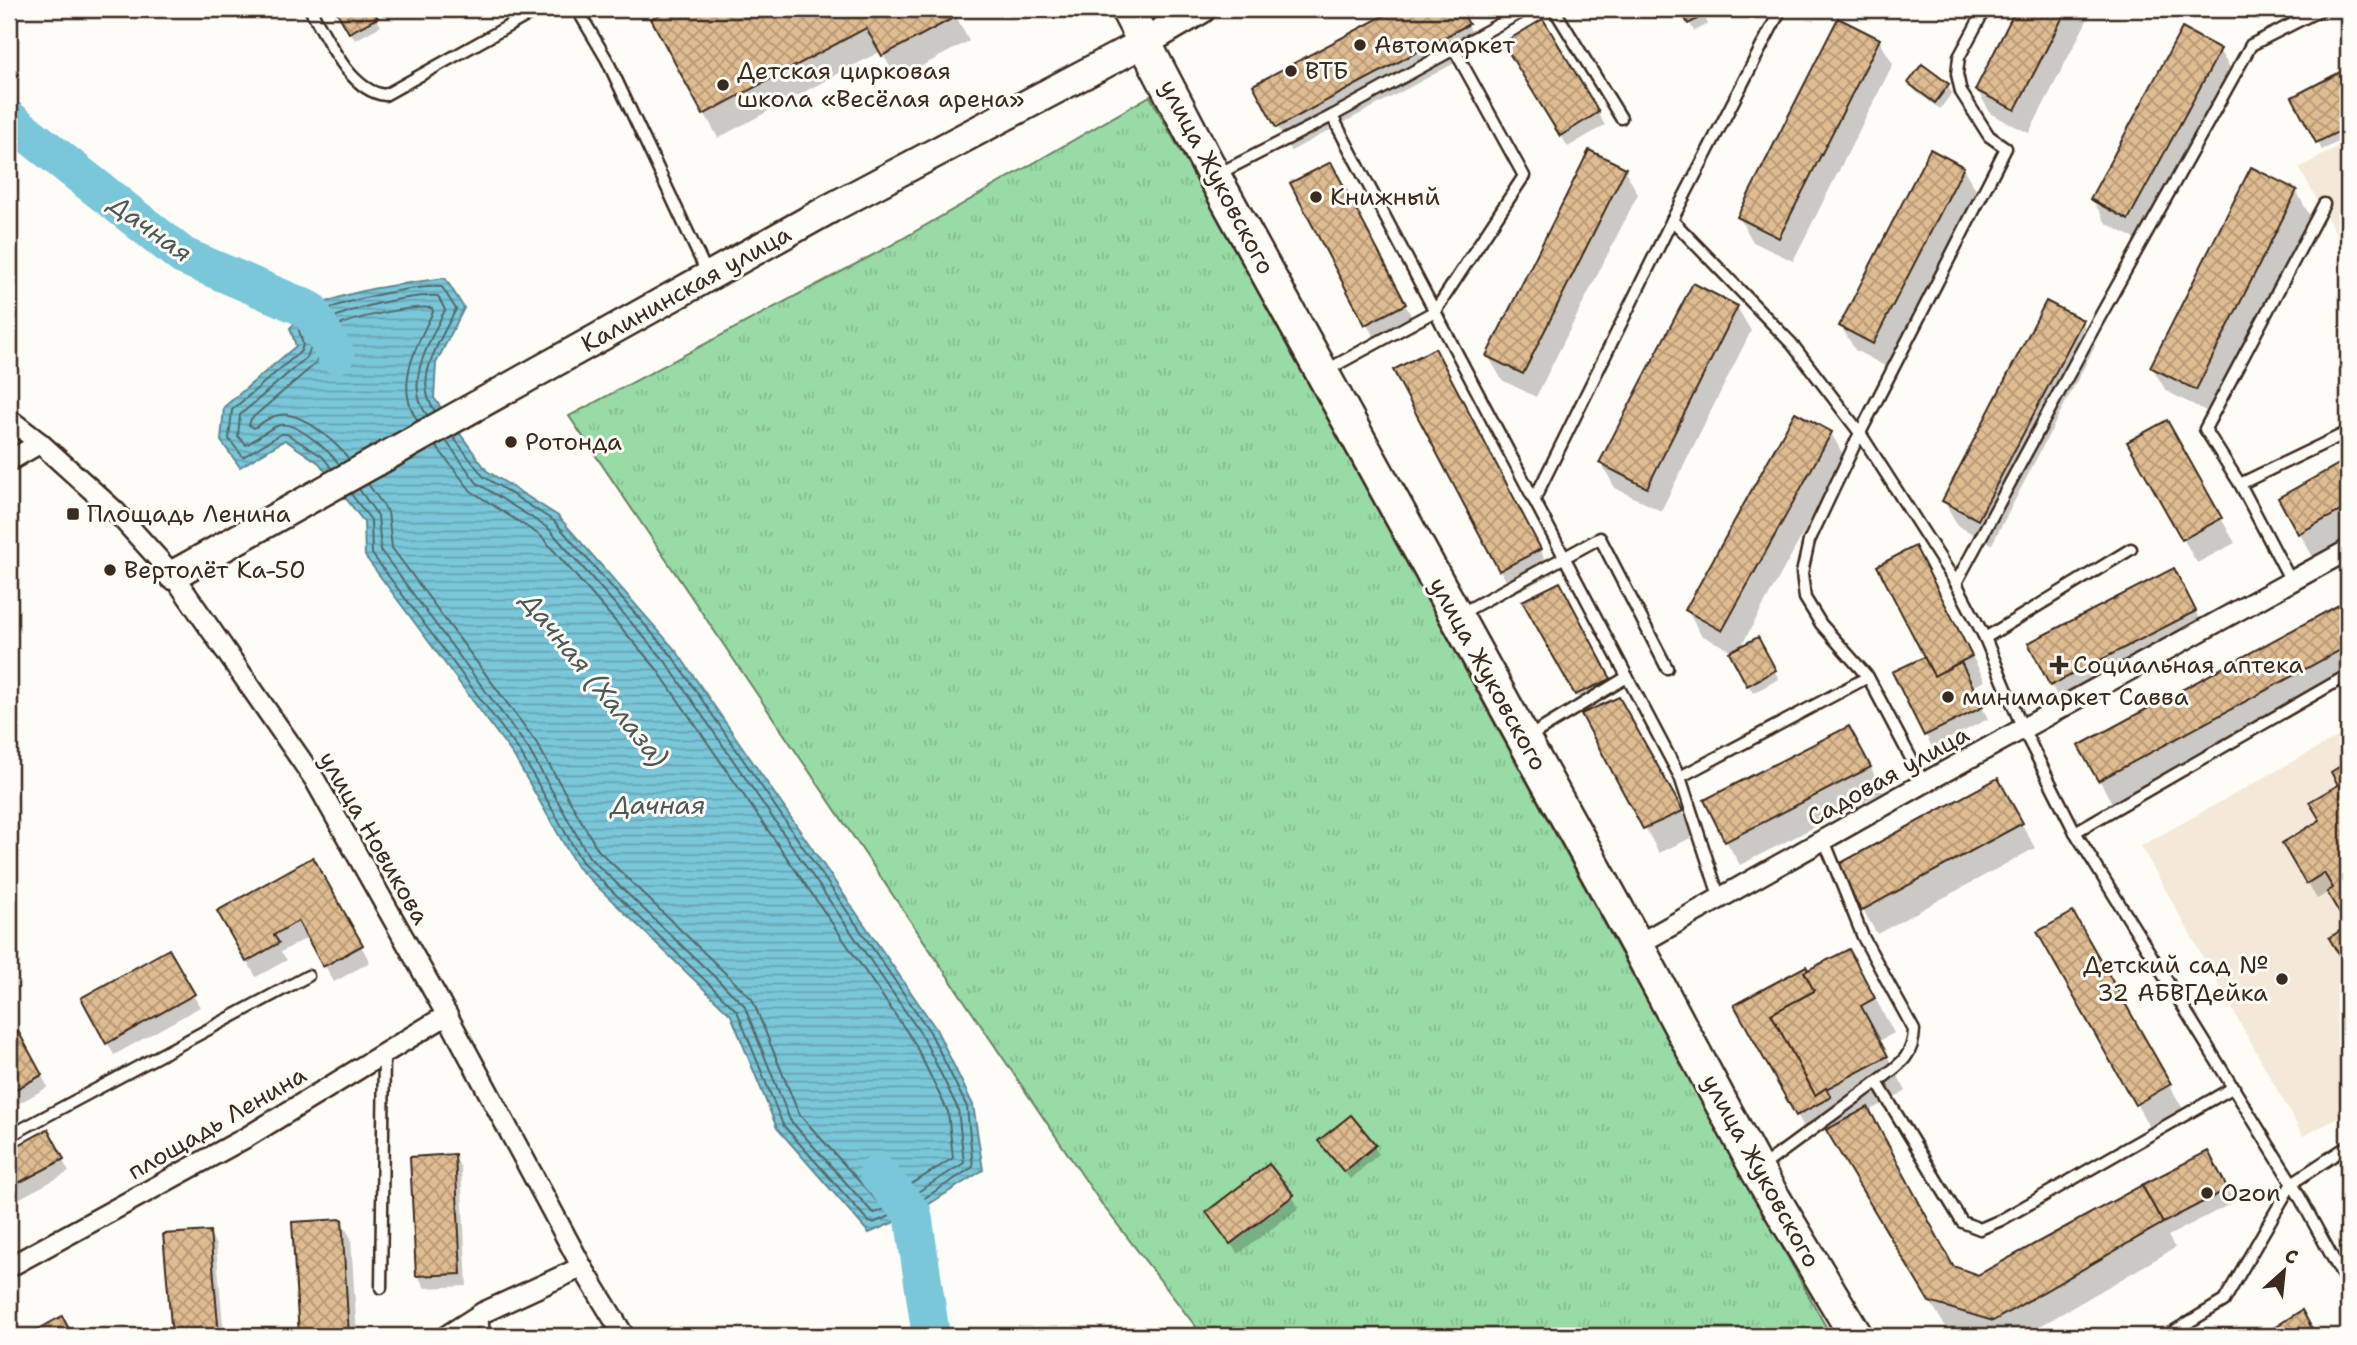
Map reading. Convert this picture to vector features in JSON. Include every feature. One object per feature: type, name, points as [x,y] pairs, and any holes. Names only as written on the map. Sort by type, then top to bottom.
[{"type":"main road","name":"улица Жуковского","points":[[1127,9],[1214,176],[1637,945],[1757,1170],[1856,1336]]},
{"type":"street","name":"Калининская улица","points":[[173,575],[856,195],[1145,42],[1201,9]]},
{"type":"street","name":"улица Новикова","points":[[9,419],[40,443],[116,512],[173,575],[315,780],[447,1014],[582,1267],[624,1336]]},
{"type":"street","points":[[9,461],[40,443]]},
{"type":"street","name":"Садовая улица","points":[[1637,945],[1924,783],[2348,550]]},
{"type":"street","name":"площадь Ленина","points":[[9,1267],[247,1137],[447,1014]]},
{"type":"street","points":[[446,1336],[482,1314],[582,1267]]},
{"type":"lane","points":[[310,9],[349,72],[365,88],[385,95],[539,9]]},
{"type":"lane","points":[[577,9],[607,60],[709,277]]},
{"type":"lane","points":[[1214,176],[1332,116],[1453,47],[1527,9]]},
{"type":"lane","points":[[1554,9],[1621,118]]},
{"type":"lane","points":[[1534,500],[1672,220],[1781,9]]},
{"type":"lane","points":[[1924,783],[1868,677],[1821,624],[1805,598],[1802,573],[1809,541],[1860,433],[2006,148],[1989,136],[1961,92],[1957,74],[1959,57],[1985,9]]},
{"type":"lane","points":[[1956,583],[2251,45],[2322,9]]},
{"type":"lane","points":[[1323,371],[1435,311],[1524,176],[1453,47]]},
{"type":"lane","points":[[1332,116],[1680,777],[1720,899]]},
{"type":"lane","points":[[2291,581],[2240,484],[2205,429],[2324,204]]},
{"type":"lane","points":[[1672,220],[1792,344],[1860,433],[1956,583],[1986,638],[2023,729],[2075,832],[2292,1183],[2348,1286]]},
{"type":"lane","points":[[2240,484],[2348,432]]},
{"type":"lane","points":[[1457,616],[1600,538],[1667,668]]},
{"type":"lane","points":[[1986,638],[2131,549]]},
{"type":"lane","points":[[2075,832],[2348,675]]},
{"type":"lane","points":[[1524,740],[1627,677]]},
{"type":"lane","points":[[1680,777],[1868,677]]},
{"type":"lane","points":[[1757,1170],[1906,1059],[1913,1045],[1914,1030],[1863,937],[1824,840]]},
{"type":"lane","points":[[9,1136],[308,976]]},
{"type":"lane","points":[[381,1288],[384,1054]]},
{"type":"lane","points":[[1877,1082],[1962,1222],[1980,1229],[2001,1220],[2234,1087]]},
{"type":"lane","points":[[2166,1336],[2224,1301],[2292,1183],[2348,1146]]},
{"type":"lane","points":[[482,1314],[484,1336]]},
{"type":"shaded area","points":[[2348,141],[2348,254],[2299,168]]},
{"type":"shaded area","name":"Детский сад № 32 АБВГДейка","points":[[2348,731],[2348,1113],[2303,1136],[2141,846]]},
{"type":"green space","points":[[1150,96],[1831,1336],[1203,1336],[1101,1203],[569,416],[888,247]]},
{"type":"water","name":"Дачная","points":[[445,278],[464,308],[436,363],[434,398],[487,471],[558,516],[677,652],[936,1029],[973,1105],[983,1170],[913,1214],[869,1233],[777,1128],[731,1015],[577,867],[514,756],[365,556],[364,522],[319,463],[285,440],[240,467],[221,441],[224,407],[296,346],[290,328],[305,314],[325,303],[358,292]]},
{"type":"building","points":[[335,9],[372,9],[378,18],[349,33]]},
{"type":"building","name":"Детская цирковая школа «Весёлая арена»","points":[[670,9],[953,9],[957,16],[882,56],[866,28],[703,115],[651,19]]},
{"type":"building","points":[[1396,9],[1460,9],[1469,24],[1276,128],[1253,85]]},
{"type":"building","points":[[1680,9],[1702,9],[1705,15],[1688,24]]},
{"type":"building","points":[[2016,9],[2067,9],[2015,110],[1975,90]]},
{"type":"building","points":[[1838,18],[1880,39],[1779,238],[1737,217]]},
{"type":"building","points":[[1543,19],[1599,112],[1560,136],[1503,43]]},
{"type":"building","points":[[2182,28],[2221,49],[2128,220],[2090,199]]},
{"type":"building","points":[[1922,64],[1949,84],[1935,103],[1908,83]]},
{"type":"building","points":[[2348,68],[2348,127],[2316,143],[2292,97]]},
{"type":"building","points":[[1930,149],[1964,167],[1873,344],[1839,326]]},
{"type":"building","points":[[1589,150],[1626,168],[1523,374],[1486,356]]},
{"type":"building","points":[[1331,162],[1406,304],[1365,325],[1290,183]]},
{"type":"building","points":[[2251,167],[2297,190],[2196,390],[2150,367]]},
{"type":"building","points":[[1693,283],[1738,306],[1647,488],[1599,463]]},
{"type":"building","points":[[2046,301],[2083,320],[1978,520],[1942,501]]},
{"type":"building","points":[[1435,348],[1541,549],[1499,571],[1393,370]]},
{"type":"building","points":[[1795,412],[1832,432],[1722,631],[1685,610]]},
{"type":"building","points":[[2167,420],[2222,518],[2182,540],[2127,442]]},
{"type":"building","points":[[2348,459],[2348,507],[2298,534],[2278,498]]},
{"type":"building","points":[[1915,546],[1972,656],[1934,676],[1877,566]]},
{"type":"building","points":[[2174,568],[2196,611],[2050,686],[2028,643]]},
{"type":"building","points":[[1560,582],[1611,679],[1575,695],[1522,601]]},
{"type":"building","points":[[2348,600],[2348,646],[2098,781],[2078,746]]},
{"type":"building","points":[[1758,637],[1776,670],[1747,686],[1729,652]]},
{"type":"building","points":[[1924,657],[1934,676],[1961,662],[1983,707],[1924,736],[1892,672]]},
{"type":"building","points":[[1619,697],[1683,811],[1643,829],[1581,714]]},
{"type":"building","points":[[1849,726],[1871,767],[1725,842],[1704,800]]},
{"type":"building","points":[[2348,761],[2348,970],[2329,938],[2347,926],[2327,892],[2333,888],[2324,873],[2306,884],[2282,843],[2320,820],[2309,802],[2338,785],[2331,772]]},
{"type":"building","points":[[1998,778],[2023,823],[1861,911],[1837,865]]},
{"type":"building","points":[[313,857],[363,945],[323,967],[298,921],[274,935],[279,943],[246,962],[217,911]]},
{"type":"building","points":[[2073,912],[2171,1084],[2135,1105],[2037,932]]},
{"type":"building","points":[[169,949],[195,994],[106,1044],[81,998]]},
{"type":"building","points":[[1849,949],[1875,998],[1861,1006],[1888,1056],[1815,1095],[1771,1014],[1814,991],[1804,972]]},
{"type":"building","points":[[1806,966],[1808,970],[1804,972],[1814,991],[1771,1014],[1815,1095],[1826,1088],[1831,1097],[1796,1116],[1734,1005]]},
{"type":"building","points":[[18,1031],[42,1075],[9,1093],[9,1036]]},
{"type":"building","points":[[1868,1107],[1953,1266],[1978,1275],[2142,1185],[2163,1223],[1993,1321],[1929,1302],[1826,1130]]},
{"type":"building","points":[[1351,1115],[1376,1145],[1344,1172],[1318,1141]]},
{"type":"building","points":[[48,1129],[64,1159],[9,1188],[9,1150]]},
{"type":"building","points":[[2208,1151],[2228,1189],[2163,1223],[2142,1185]]},
{"type":"building","points":[[455,1154],[461,1274],[416,1276],[410,1157]]},
{"type":"building","points":[[1269,1164],[1294,1195],[1230,1244],[1206,1212]]},
{"type":"building","points":[[342,1219],[349,1336],[299,1336],[292,1222]]},
{"type":"building","points":[[210,1231],[219,1336],[172,1336],[163,1234]]},
{"type":"building","points":[[2302,1310],[2316,1336],[2269,1336],[2267,1332]]},
{"type":"building","points":[[62,1316],[73,1336],[26,1336]]},
{"type":"waterway","name":"Дачная","points":[[9,119],[183,256],[310,310],[336,355]]},
{"type":"waterway","name":"Дачная (Халаза)","points":[[878,1174],[913,1214],[931,1336]]},
{"type":"place","name":"Автомаркет","points":[[1360,45]]},
{"type":"place","name":"ВТБ","points":[[1291,71]]},
{"type":"place","name":"Детская цирковая школа «Весёлая арена»","points":[[723,85]]},
{"type":"place","name":"Книжный","points":[[1316,197]]},
{"type":"place","name":"Ротонда","points":[[511,442]]},
{"type":"place","name":"Площадь Ленина","points":[[73,514]]},
{"type":"place","name":"Вертолёт Ка-50","points":[[110,570]]},
{"type":"place","name":"Социальная аптека","points":[[2059,665]]},
{"type":"place","name":"минимаркет Савва","points":[[1948,697]]},
{"type":"place","name":"Детский сад № 32 АБВГДейка","points":[[2282,979]]},
{"type":"place","name":"Ozon","points":[[2207,1193]]}]
